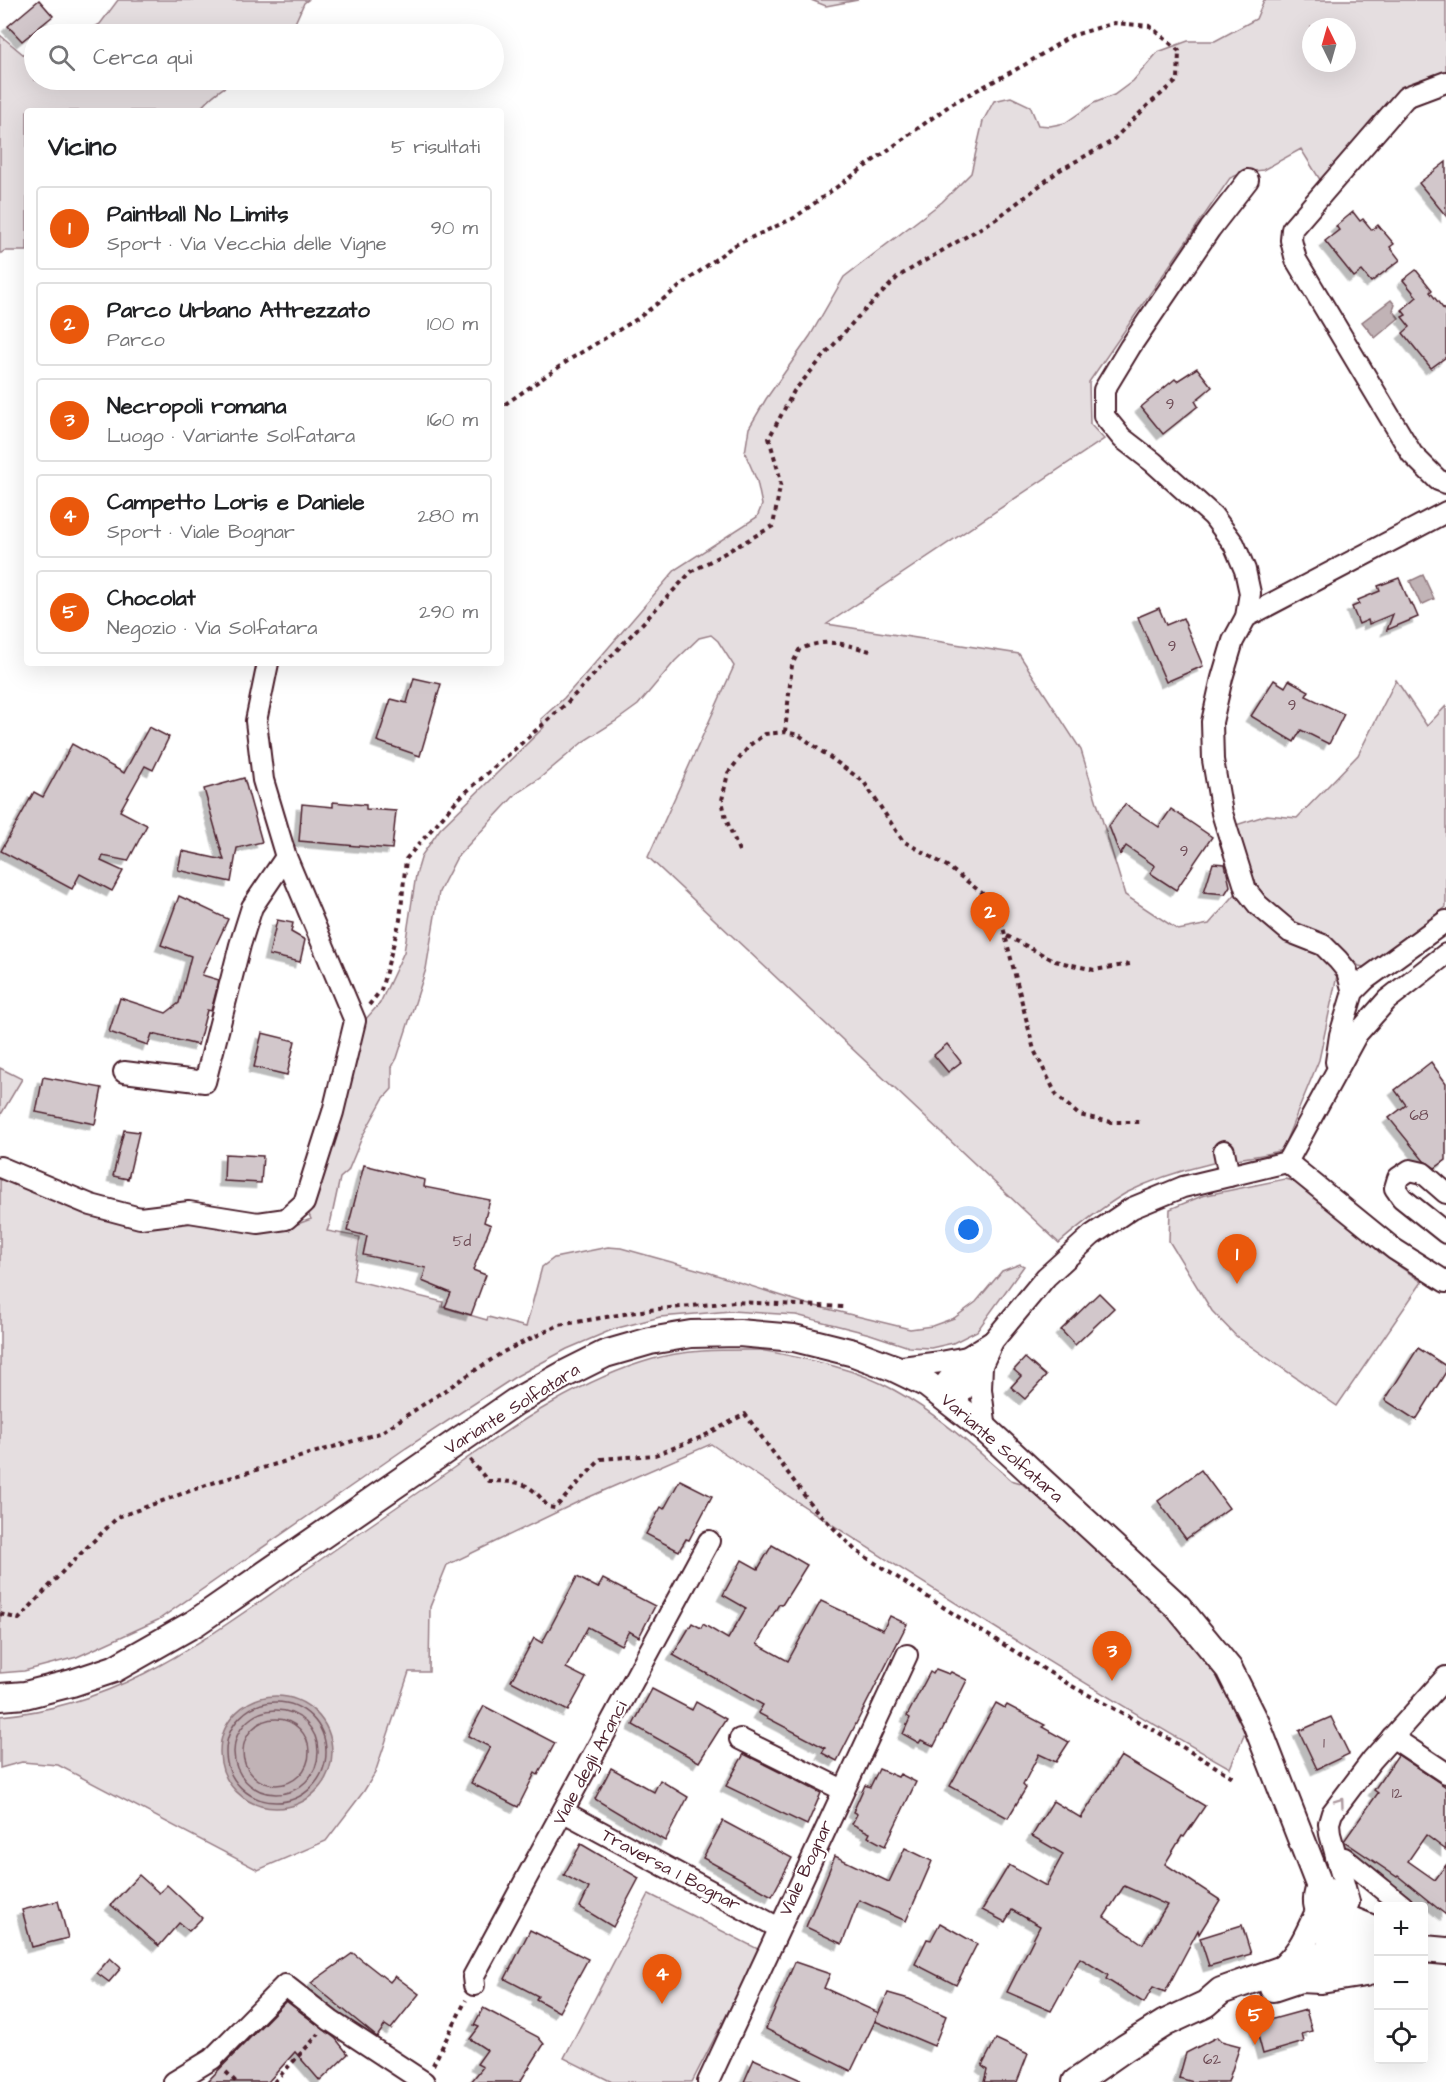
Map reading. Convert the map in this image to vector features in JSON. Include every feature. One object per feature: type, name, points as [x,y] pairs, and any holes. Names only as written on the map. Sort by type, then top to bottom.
[{"type":"main road","name":"Variante Solfatara","points":[[0,1697],[25,1695],[114,1669],[195,1623],[515,1402],[605,1354],[650,1341],[691,1334],[739,1333],[794,1338],[854,1353],[894,1368],[946,1398],[986,1430],[1178,1607],[1229,1669],[1256,1723],[1320,1887],[1329,1892],[1331,1916]]},
{"type":"main road","points":[[1331,1916],[1374,1930]]},
{"type":"main road","points":[[1331,1916],[1347,1940],[1340,1952]]},
{"type":"main road","points":[[1292,1973],[1296,1957],[1308,1939],[1331,1916]]},
{"type":"main road","points":[[1076,2082],[1166,2023],[1206,2004],[1224,2004],[1340,1952],[1374,1948]]},
{"type":"main road","points":[[1340,1952],[1349,1959],[1374,1967]]},
{"type":"main road","points":[[1292,1973],[1321,1980],[1374,1970]]},
{"type":"street","points":[[1446,82],[1406,97],[1292,229],[1291,240],[1296,260],[1412,454],[1438,480],[1446,483]]},
{"type":"street","points":[[1248,180],[1210,229],[1136,337],[1104,390],[1104,417],[1122,438],[1153,462],[1213,516],[1234,544],[1245,570],[1250,592],[1246,617],[1233,641],[1212,722],[1213,760],[1222,813],[1246,890],[1290,932],[1323,945],[1347,971],[1353,992]]},
{"type":"street","points":[[1246,617],[1446,512]]},
{"type":"street","points":[[0,1167],[91,1206],[140,1218],[189,1212],[258,1223],[286,1219],[304,1203],[333,1112],[355,1021],[286,856],[263,780],[256,721],[267,666]]},
{"type":"street","points":[[124,1072],[205,1082],[252,907],[286,856]]},
{"type":"street","points":[[1332,1082],[1341,1035],[1353,992],[1366,979],[1446,921]]},
{"type":"street","points":[[946,1398],[1046,1276],[1092,1235],[1132,1208],[1183,1187],[1287,1162],[1357,1034],[1387,1000],[1446,954]]},
{"type":"street","points":[[1224,1151],[1229,1176]]},
{"type":"street","points":[[1287,1162],[1394,1249],[1446,1282]]},
{"type":"street","points":[[1446,1193],[1423,1173],[1410,1170],[1398,1178],[1395,1188],[1402,1198],[1446,1233]]},
{"type":"street","points":[[894,1368],[941,1362],[975,1361]]},
{"type":"street","points":[[975,1361],[986,1430]]},
{"type":"street","name":"Viale degli Aranci","points":[[474,1985],[473,1977],[709,1541]]},
{"type":"street","name":"Viale Bognar","points":[[708,2082],[907,1655]]},
{"type":"street","points":[[1331,1916],[1349,1902],[1330,1834],[1329,1823],[1332,1813],[1372,1760],[1446,1677]]},
{"type":"street","points":[[1392,1737],[1446,1773]]},
{"type":"street","points":[[740,1739],[843,1791]]},
{"type":"street","name":"Traversa 1 Bognar","points":[[564,1812],[779,1928]]},
{"type":"street","points":[[1336,1857],[1344,1858],[1399,1902]]},
{"type":"street","points":[[174,2082],[212,2059],[285,1985],[331,2021],[424,2082]]},
{"type":"path","points":[[355,1021],[381,990],[400,920],[406,859],[458,800],[566,704],[691,572],[773,526],[781,481],[769,438],[794,391],[855,320],[899,276],[996,219],[1060,170],[1111,142],[1148,105],[1178,80],[1179,51],[1150,26],[1114,23],[1071,36],[1026,64],[953,103],[794,218],[733,246],[637,319],[572,358],[504,405]]},
{"type":"path","points":[[785,732],[792,665],[799,650],[813,643],[837,643],[870,651]]},
{"type":"path","points":[[739,851],[726,819],[723,800],[728,773],[750,745],[765,734],[785,732],[799,735],[864,782],[903,841],[947,866],[982,893],[1002,923],[1034,1050],[1057,1096],[1079,1115],[1111,1122],[1143,1122]]},
{"type":"path","points":[[1006,936],[1055,961],[1094,970],[1130,964]]},
{"type":"path","points":[[0,1614],[19,1619],[65,1569],[118,1517],[209,1484],[380,1433],[503,1352],[559,1325],[648,1310],[735,1302],[843,1307]]},
{"type":"path","points":[[467,1456],[488,1480],[522,1483],[538,1494],[548,1507],[555,1508],[601,1459],[655,1455],[702,1437],[746,1414],[812,1506],[855,1550],[1060,1679],[1154,1730],[1236,1779]]},
{"type":"path","points":[[424,2082],[474,1985]]},
{"type":"path","points":[[274,2082],[331,2021]]},
{"type":"shaded area","points":[[118,0],[308,0],[304,3],[295,24],[100,24]]},
{"type":"shaded area","points":[[811,0],[858,0],[826,6]]},
{"type":"shaded area","points":[[1264,0],[1446,0],[1446,77],[1408,87],[1322,183],[1301,149],[1263,170],[1245,172],[1230,178],[1089,382],[1090,424],[1104,439],[827,624],[1019,654],[1081,750],[1125,895],[1178,930],[1209,924],[1239,890],[1249,909],[1272,930],[1330,958],[1338,971],[1319,1060],[1282,1150],[1195,1167],[1145,1184],[1108,1204],[1059,1243],[648,857],[734,666],[718,641],[711,635],[699,638],[675,661],[638,705],[584,741],[540,778],[516,794],[457,857],[439,892],[426,969],[392,1067],[392,1089],[383,1099],[363,1135],[348,1171],[340,1178],[327,1231],[360,1237],[353,1280],[443,1302],[442,1307],[487,1320],[488,1317],[526,1327],[542,1267],[554,1258],[608,1247],[621,1248],[707,1272],[807,1304],[910,1329],[932,1326],[954,1318],[976,1302],[1002,1271],[1020,1264],[1024,1266],[977,1331],[953,1343],[931,1348],[909,1347],[870,1334],[796,1315],[731,1311],[660,1317],[614,1329],[567,1349],[515,1377],[406,1448],[158,1620],[77,1657],[24,1671],[0,1673],[0,1173],[179,1220],[287,1228],[311,1219],[307,1210],[364,1021],[380,1003],[404,952],[416,875],[422,855],[440,829],[544,727],[541,719],[564,698],[676,569],[757,517],[762,505],[757,481],[745,453],[749,428],[766,399],[810,336],[844,277],[942,202],[971,173],[983,121],[994,101],[1011,97],[1030,106],[1038,125],[1050,126],[1065,123],[1094,103],[1114,95],[1133,81],[1158,52],[1188,41],[1215,41],[1256,19]]},
{"type":"shaded area","points":[[0,35],[24,55],[24,90],[221,90],[201,108],[24,108],[24,251],[4,251],[0,254]]},
{"type":"shaded area","points":[[1396,680],[1427,726],[1446,706],[1446,907],[1369,968],[1359,966],[1333,942],[1295,924],[1253,892],[1230,827],[1267,815],[1297,818],[1358,755]]},
{"type":"shaded area","points":[[0,1068],[22,1079],[0,1116]]},
{"type":"shaded area","points":[[1285,1179],[1294,1181],[1354,1226],[1380,1253],[1422,1282],[1337,1406],[1236,1336],[1212,1311],[1169,1241],[1170,1209],[1202,1196]]},
{"type":"shaded area","points":[[761,1350],[862,1375],[909,1399],[955,1432],[1011,1480],[1021,1483],[1122,1569],[1170,1616],[1213,1667],[1248,1726],[1230,1768],[1117,1703],[970,1612],[821,1518],[711,1444],[580,1501],[447,1565],[430,1607],[429,1672],[409,1672],[375,1773],[326,1841],[258,1870],[58,1765],[22,1762],[0,1768],[0,1716],[42,1710],[82,1700],[119,1685],[189,1649],[504,1433],[552,1403],[601,1378],[653,1359],[693,1352]]},
{"type":"shaded area","points":[[649,1894],[760,1950],[692,2082],[612,2082],[564,2058]]},
{"type":"water","points":[[1391,300],[1395,305],[1393,310],[1399,318],[1375,338],[1362,322]]},
{"type":"water","points":[[1423,575],[1434,599],[1421,605],[1410,581]]},
{"type":"water","points":[[276,1696],[297,1701],[315,1713],[327,1731],[332,1752],[327,1773],[315,1791],[297,1803],[276,1808],[255,1803],[237,1791],[225,1773],[220,1752],[225,1731],[237,1713],[255,1701]]},
{"type":"building","points":[[39,0],[53,16],[43,24],[24,24],[22,41],[8,26]]},
{"type":"building","points":[[1446,162],[1446,216],[1419,183]]},
{"type":"building","points":[[1353,212],[1372,230],[1378,225],[1394,244],[1390,247],[1400,260],[1371,282],[1362,271],[1354,277],[1325,241],[1339,230],[1336,226]]},
{"type":"building","points":[[1416,270],[1446,312],[1446,357],[1431,368],[1403,333],[1410,327],[1402,317],[1406,315],[1402,310],[1417,297],[1403,280]]},
{"type":"building","points":[[1197,368],[1212,387],[1195,401],[1198,406],[1163,434],[1141,407],[1175,379],[1177,381]]},
{"type":"building","points":[[1399,578],[1418,617],[1387,630],[1393,614],[1369,624],[1368,620],[1359,624],[1352,607],[1359,604],[1358,600],[1380,591],[1378,586]]},
{"type":"building","points":[[1159,608],[1166,625],[1183,618],[1203,666],[1166,682],[1138,617]]},
{"type":"building","points":[[414,678],[441,684],[420,756],[377,741],[391,699],[407,703]]},
{"type":"building","points":[[1274,680],[1285,687],[1289,680],[1309,691],[1306,696],[1344,714],[1329,744],[1301,730],[1294,742],[1251,716]]},
{"type":"building","points":[[149,727],[169,737],[153,770],[145,766],[120,811],[147,825],[128,861],[103,856],[101,861],[123,871],[112,891],[80,874],[72,889],[1,851],[34,792],[43,797],[72,744],[124,773]]},
{"type":"building","points":[[244,778],[262,842],[237,848],[231,882],[178,870],[182,851],[224,860],[204,789]]},
{"type":"building","points":[[333,802],[366,805],[366,809],[396,811],[392,849],[299,841],[302,804],[333,807]]},
{"type":"building","points":[[1125,804],[1159,827],[1171,809],[1212,837],[1176,890],[1150,873],[1155,866],[1126,846],[1120,855],[1109,826]]},
{"type":"building","points":[[1213,863],[1225,864],[1230,886],[1225,894],[1204,892]]},
{"type":"building","points":[[179,896],[228,919],[202,975],[219,980],[211,1011],[207,1010],[198,1045],[152,1034],[148,1045],[109,1032],[120,998],[166,1013],[179,1003],[191,956],[161,945]]},
{"type":"building","points":[[277,920],[293,923],[291,932],[305,940],[300,962],[269,955]]},
{"type":"building","points":[[262,1033],[295,1041],[287,1075],[254,1067]]},
{"type":"building","points":[[947,1044],[961,1062],[948,1072],[934,1055]]},
{"type":"building","points":[[1431,1062],[1446,1083],[1446,1160],[1435,1168],[1424,1161],[1389,1118],[1406,1105],[1395,1090]]},
{"type":"building","points":[[43,1077],[102,1088],[95,1124],[36,1112]]},
{"type":"building","points":[[124,1130],[139,1132],[128,1179],[113,1176]]},
{"type":"building","points":[[225,1154],[263,1156],[261,1183],[224,1181]]},
{"type":"building","points":[[364,1165],[425,1180],[424,1187],[490,1200],[484,1222],[491,1225],[473,1270],[486,1275],[471,1315],[445,1307],[451,1293],[422,1281],[426,1268],[363,1255],[367,1236],[347,1231]]},
{"type":"building","points":[[1099,1293],[1114,1308],[1075,1345],[1061,1330]]},
{"type":"building","points":[[1418,1348],[1446,1366],[1446,1372],[1416,1420],[1385,1400]]},
{"type":"building","points":[[1025,1358],[1046,1376],[1025,1399],[1011,1387],[1021,1376],[1014,1370]]},
{"type":"building","points":[[1201,1470],[1229,1508],[1186,1539],[1158,1501]]},
{"type":"building","points":[[680,1480],[712,1496],[689,1540],[686,1539],[679,1551],[646,1534],[661,1507],[664,1509]]},
{"type":"building","points":[[772,1545],[807,1565],[782,1605],[779,1604],[757,1644],[788,1661],[821,1601],[883,1630],[890,1616],[907,1624],[837,1761],[822,1753],[825,1748],[758,1713],[763,1705],[673,1655],[692,1623],[701,1628],[703,1624],[728,1639],[746,1608],[723,1595],[742,1560],[758,1569]]},
{"type":"building","points":[[577,1577],[598,1588],[603,1579],[655,1606],[639,1637],[629,1631],[621,1645],[588,1627],[566,1668],[586,1678],[568,1711],[511,1681],[534,1638],[542,1643]]},
{"type":"building","points":[[936,1669],[949,1674],[951,1672],[967,1680],[934,1746],[921,1740],[919,1743],[903,1734],[910,1718],[907,1716],[930,1672],[933,1674]]},
{"type":"building","points":[[652,1689],[692,1710],[696,1702],[726,1719],[699,1762],[633,1725]]},
{"type":"building","points":[[996,1703],[1005,1708],[1007,1705],[1045,1725],[1042,1727],[1069,1742],[1056,1762],[1039,1754],[1023,1785],[1026,1788],[1008,1818],[950,1786]]},
{"type":"building","points":[[484,1706],[555,1743],[538,1775],[535,1773],[518,1807],[471,1783],[490,1747],[468,1736]]},
{"type":"building","points":[[1331,1717],[1349,1754],[1317,1769],[1299,1731]]},
{"type":"building","points":[[744,1754],[821,1793],[807,1825],[726,1786]]},
{"type":"building","points":[[1398,1755],[1446,1787],[1446,1850],[1426,1835],[1408,1861],[1435,1880],[1446,1865],[1446,1915],[1398,1876],[1344,1841],[1378,1793],[1374,1790]]},
{"type":"building","points":[[1121,1756],[1205,1806],[1184,1837],[1182,1836],[1165,1864],[1220,1900],[1199,1934],[1198,1930],[1165,1992],[1153,1987],[1144,2003],[1106,1979],[1108,1975],[1080,1958],[1051,2011],[1007,1992],[1040,1926],[1012,1910],[1005,1922],[982,1910],[1009,1865],[1046,1886],[1063,1854],[1032,1836],[1053,1801],[1081,1818]],"holes":[[[1124,1886],[1167,1905],[1143,1944],[1104,1917]]]},
{"type":"building","points":[[611,1768],[654,1792],[660,1780],[688,1797],[665,1841],[595,1799]]},
{"type":"building","points":[[879,1769],[898,1777],[900,1774],[916,1782],[885,1846],[868,1837],[870,1833],[852,1824],[857,1814],[853,1812],[865,1785],[870,1787]]},
{"type":"building","points":[[723,1821],[792,1858],[772,1896],[703,1858]]},
{"type":"building","points":[[581,1844],[639,1878],[613,1927],[580,1907],[589,1888],[564,1875]]},
{"type":"building","points":[[905,1848],[932,1861],[906,1921],[859,1900],[842,1944],[806,1927],[835,1856],[889,1882]]},
{"type":"building","points":[[139,1875],[159,1893],[167,1885],[202,1918],[189,1931],[179,1923],[159,1946],[111,1905]]},
{"type":"building","points":[[58,1901],[68,1938],[32,1947],[22,1910]]},
{"type":"building","points":[[940,1923],[977,1944],[956,1985],[915,1964],[927,1939],[931,1940]]},
{"type":"building","points":[[1242,1925],[1251,1954],[1209,1966],[1200,1938]]},
{"type":"building","points":[[530,1930],[588,1959],[559,2012],[536,1999],[538,1996],[505,1979]]},
{"type":"building","points":[[353,1953],[390,1982],[395,1976],[419,1994],[391,2029],[385,2025],[377,2037],[311,1983]]},
{"type":"building","points":[[110,1958],[121,1968],[109,1982],[97,1973]]},
{"type":"building","points":[[795,1962],[830,1974],[824,1988],[879,2013],[851,2071],[766,2029]]},
{"type":"building","points":[[888,1993],[909,1999],[946,2016],[934,2046],[875,2021]]},
{"type":"building","points":[[286,2001],[336,2039],[348,2054],[320,2081],[295,2052],[268,2082],[207,2082]]},
{"type":"building","points":[[483,2008],[538,2037],[544,2044],[520,2082],[471,2082],[483,2067],[477,2064],[487,2050],[470,2039],[479,2027],[474,2025]]},
{"type":"building","points":[[1306,2010],[1312,2031],[1302,2034],[1304,2042],[1263,2054],[1255,2024]]},
{"type":"building","points":[[1217,2037],[1221,2041],[1240,2046],[1228,2082],[1193,2082],[1179,2078],[1186,2053]]},
{"type":"building","points":[[996,2039],[1028,2054],[1017,2082],[984,2082],[987,2070],[982,2066]]},
{"type":"building","points":[[754,2059],[805,2082],[744,2082]]},
{"type":"place","name":"Parco Urbano Attrezzato","points":[[990,942]]},
{"type":"place","name":"Paintball No Limits","points":[[1237,1284]]},
{"type":"place","name":"Necropoli romana","points":[[1112,1681]]},
{"type":"place","name":"Campetto Loris e Daniele","points":[[662,2004]]},
{"type":"place","name":"Chocolat","points":[[1255,2045]]}]
